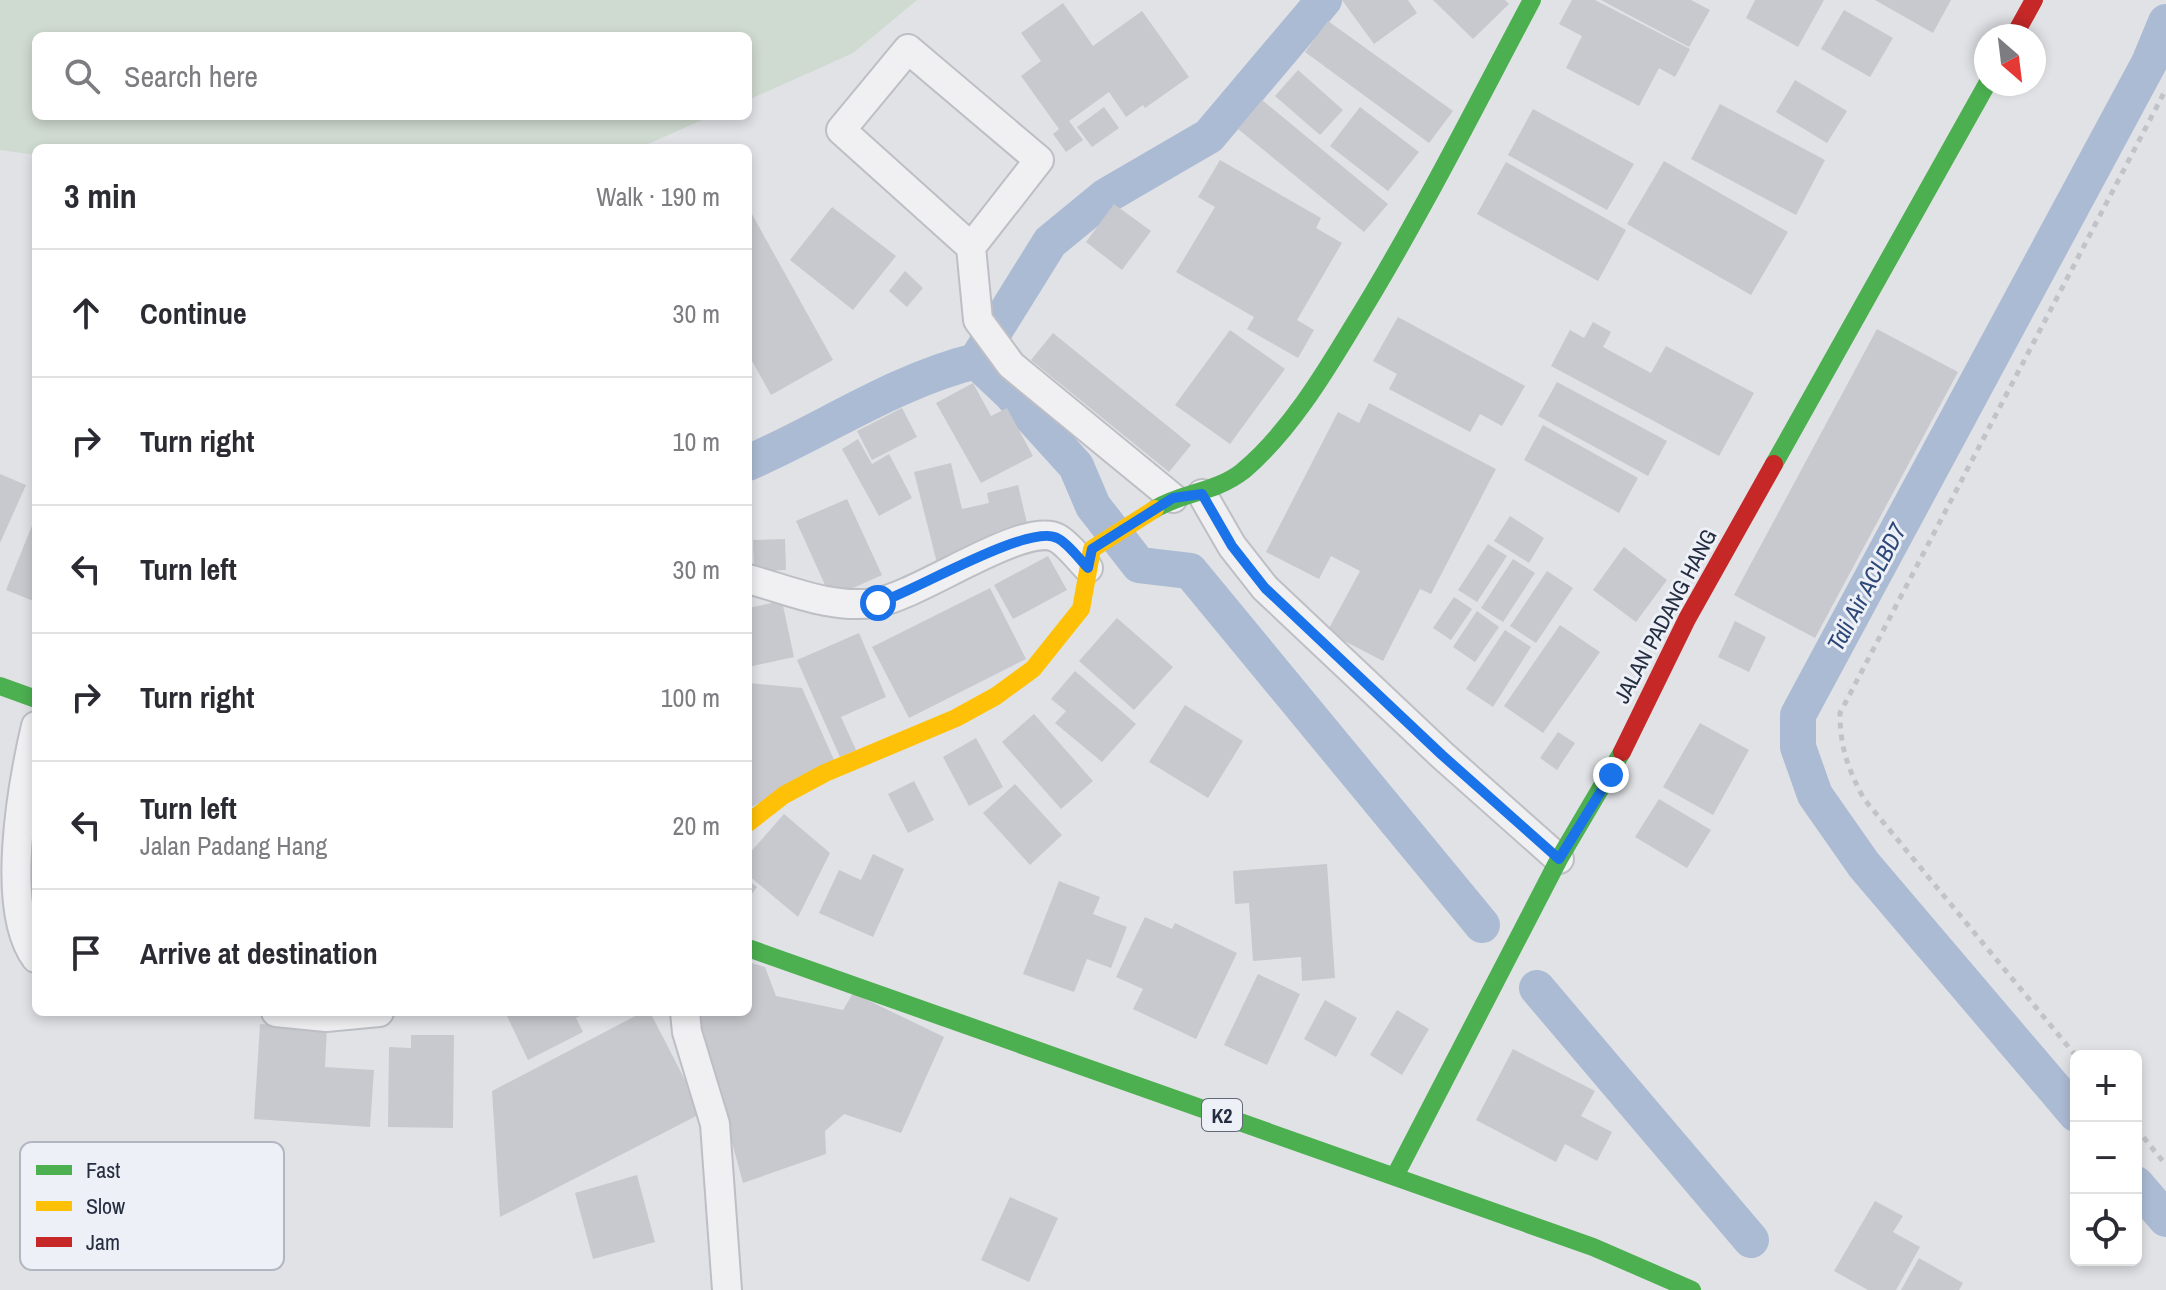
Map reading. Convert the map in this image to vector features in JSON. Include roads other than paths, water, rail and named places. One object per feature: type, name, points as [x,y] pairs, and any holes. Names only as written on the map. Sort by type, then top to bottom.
[{"type":"main road","points":[[752,820],[779,799],[810,782],[972,709],[1032,672],[1051,653],[1081,609],[1090,558],[1173,498],[1202,494],[1244,470],[1281,430],[1324,374],[1385,275],[1532,0]]},
{"type":"main road","points":[[2021,24],[2034,0]]},
{"type":"main road","name":"JALAN PADANG HANG","points":[[1395,1176],[1554,870],[1611,775],[1687,619],[1980,96]]},
{"type":"main road","points":[[0,686],[32,698]]},
{"type":"main road","name":"K2","points":[[752,949],[1593,1247],[1692,1290]]},
{"type":"street","points":[[971,247],[1039,160],[908,49],[841,130],[971,247],[978,320],[1011,365],[1173,498]]},
{"type":"street","points":[[1202,494],[1232,546],[1265,588],[1430,745],[1554,870]]},
{"type":"street","points":[[752,580],[832,603],[878,603],[904,595],[996,549],[1038,535],[1056,537],[1090,558]]},
{"type":"street","points":[[32,743],[8,844],[6,892],[15,925],[32,955]]},
{"type":"street","points":[[316,1016],[337,1016]]},
{"type":"street","points":[[685,1016],[687,1032],[715,1124],[727,1290]]},
{"type":"waterway","points":[[752,461],[888,393],[976,361],[1050,242],[1106,196],[1209,136],[1324,0]]},
{"type":"waterway","name":"Tali Air ACLBD7","points":[[2070,1107],[1864,865],[1815,795],[1798,747],[1798,715],[2149,63],[2166,22]]},
{"type":"waterway","points":[[976,361],[1010,393],[1076,466],[1093,506],[1139,565],[1190,571],[1482,925]]},
{"type":"waterway","points":[[1537,988],[1751,1240]]},
{"type":"waterway","name":"Tali Air ACLBD7","points":[[2142,1191],[2166,1219]]}]
